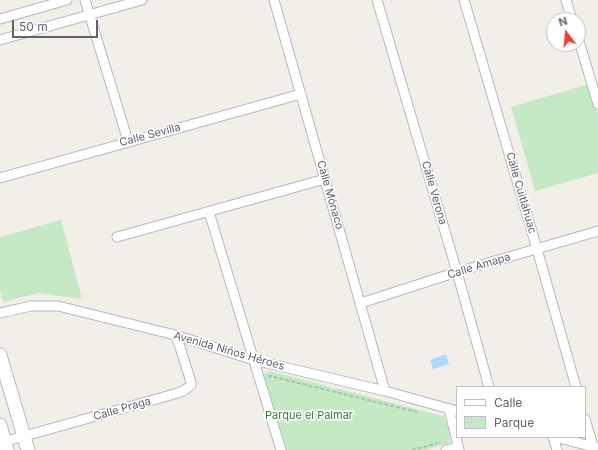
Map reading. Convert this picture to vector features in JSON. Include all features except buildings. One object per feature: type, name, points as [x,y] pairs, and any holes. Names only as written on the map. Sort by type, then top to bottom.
[{"type":"main road","points":[[0,355],[28,450]]},
{"type":"main road","points":[[0,426],[4,445]]},
{"type":"street","points":[[0,19],[67,0]]},
{"type":"street","points":[[85,0],[128,141]]},
{"type":"street","points":[[0,40],[142,0]]},
{"type":"street","name":"Calle Mónaco","points":[[274,0],[385,391]]},
{"type":"street","name":"Calle Verona","points":[[377,0],[457,272],[489,386]]},
{"type":"street","name":"Calle Cuitláhuac","points":[[464,0],[576,386]]},
{"type":"street","points":[[566,0],[570,12]]},
{"type":"street","points":[[582,52],[598,104]]},
{"type":"street","name":"Calle Sevilla","points":[[0,178],[128,141],[301,94]]},
{"type":"street","points":[[117,237],[325,179]]},
{"type":"street","points":[[209,212],[281,450]]},
{"type":"street","name":"Calle Amapa","points":[[361,303],[457,272],[598,231]]},
{"type":"street","name":"Avenida Niños Héroes","points":[[0,313],[31,306],[58,306],[175,336],[254,360],[385,391],[453,410]]},
{"type":"street","name":"Calle Praga","points":[[4,445],[24,437],[178,394],[185,390],[191,385],[191,382],[175,336]]},
{"type":"street","points":[[453,410],[456,433]]},
{"type":"street","points":[[586,422],[595,447]]},
{"type":"street","points":[[444,446],[458,448],[457,438]]},
{"type":"street","points":[[554,438],[557,450]]},
{"type":"street","points":[[559,438],[595,447]]},
{"type":"street","points":[[570,440],[572,450]]},
{"type":"path","points":[[266,379],[270,376],[421,413]]},
{"type":"path","points":[[412,450],[444,446]]},
{"type":"green space","points":[[589,84],[598,114],[598,173],[535,191],[511,107]]},
{"type":"green space","points":[[61,220],[82,299],[39,293],[3,302],[0,290],[0,237]]},
{"type":"green space","name":"Parque el Palmar","points":[[270,371],[443,416],[451,438],[450,441],[449,443],[425,450],[284,450],[262,378],[264,374]]},
{"type":"water","points":[[446,354],[449,364],[433,369],[430,360]]}]
